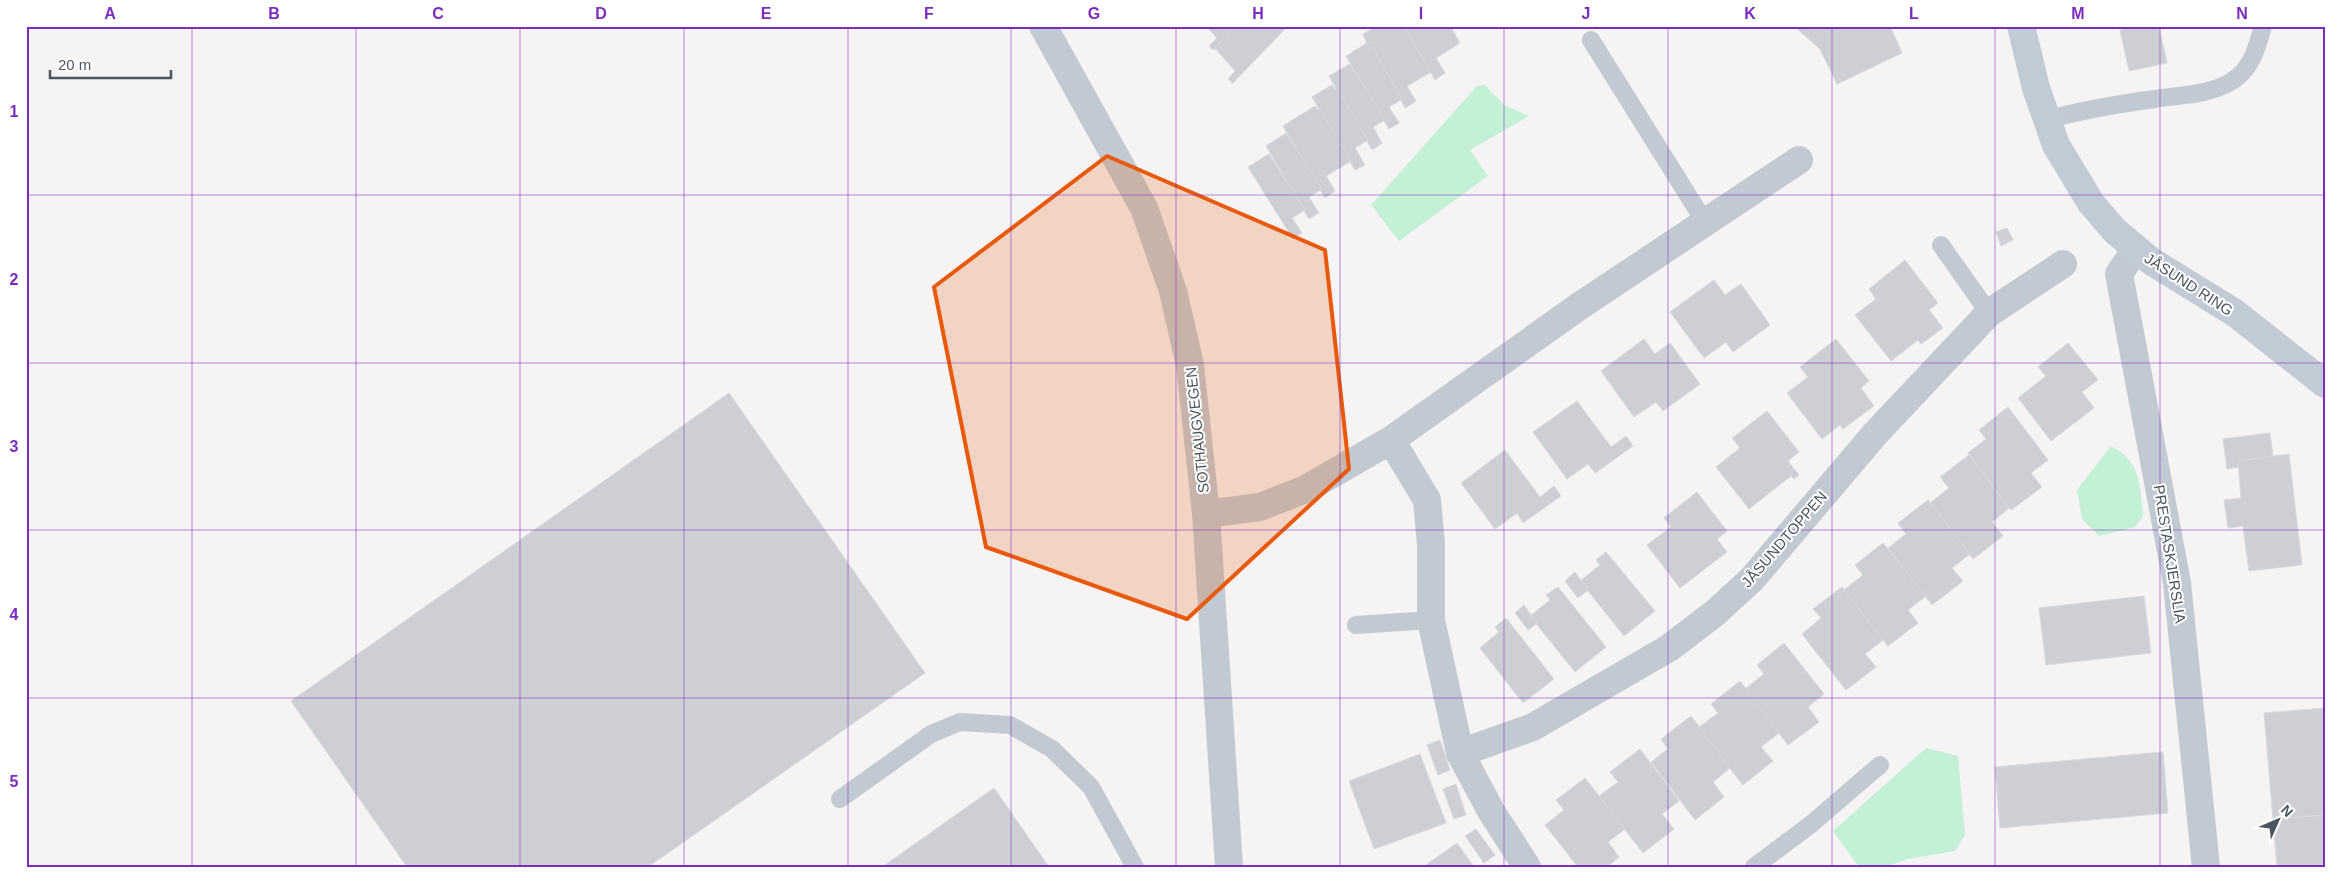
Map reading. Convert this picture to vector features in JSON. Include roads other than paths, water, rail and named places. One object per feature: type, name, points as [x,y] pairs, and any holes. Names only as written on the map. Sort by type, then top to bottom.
[{"type":"main road","name":"JÅSUND RING","points":[[2021,26],[2046,120],[2056,145],[2091,203],[2115,231],[2163,270],[2235,313],[2325,384]]},
{"type":"street","name":"SOTHAUGVEGEN","points":[[1043,26],[1144,208],[1173,291],[1190,365],[1206,514],[1229,867]]},
{"type":"street","points":[[1206,514],[1260,508],[1306,489],[1392,440],[1582,305],[1706,224],[1799,160]]},
{"type":"street","name":"PRESTASKJERSLIA","points":[[2136,249],[2119,274],[2178,583],[2206,867]]},
{"type":"street","name":"JÅSUNDTOPPEN","points":[[1460,754],[1533,727],[1669,648],[1715,613],[1752,579],[1875,434],[1988,313],[2063,264]]},
{"type":"street","points":[[1392,440],[1426,500],[1431,544],[1431,620],[1460,754],[1491,811],[1527,867]]},
{"type":"lane","points":[[2046,120],[2082,110],[2208,91],[2232,82],[2243,72],[2255,54],[2263,26]]},
{"type":"lane","points":[[1591,40],[1706,224]]},
{"type":"lane","points":[[1941,245],[1988,313]]},
{"type":"lane","points":[[1356,625],[1431,620]]},
{"type":"lane","points":[[840,799],[931,734],[960,722],[1010,725],[1052,749],[1091,788],[1135,867]]},
{"type":"lane","points":[[1754,867],[1810,825],[1880,765]]}]
